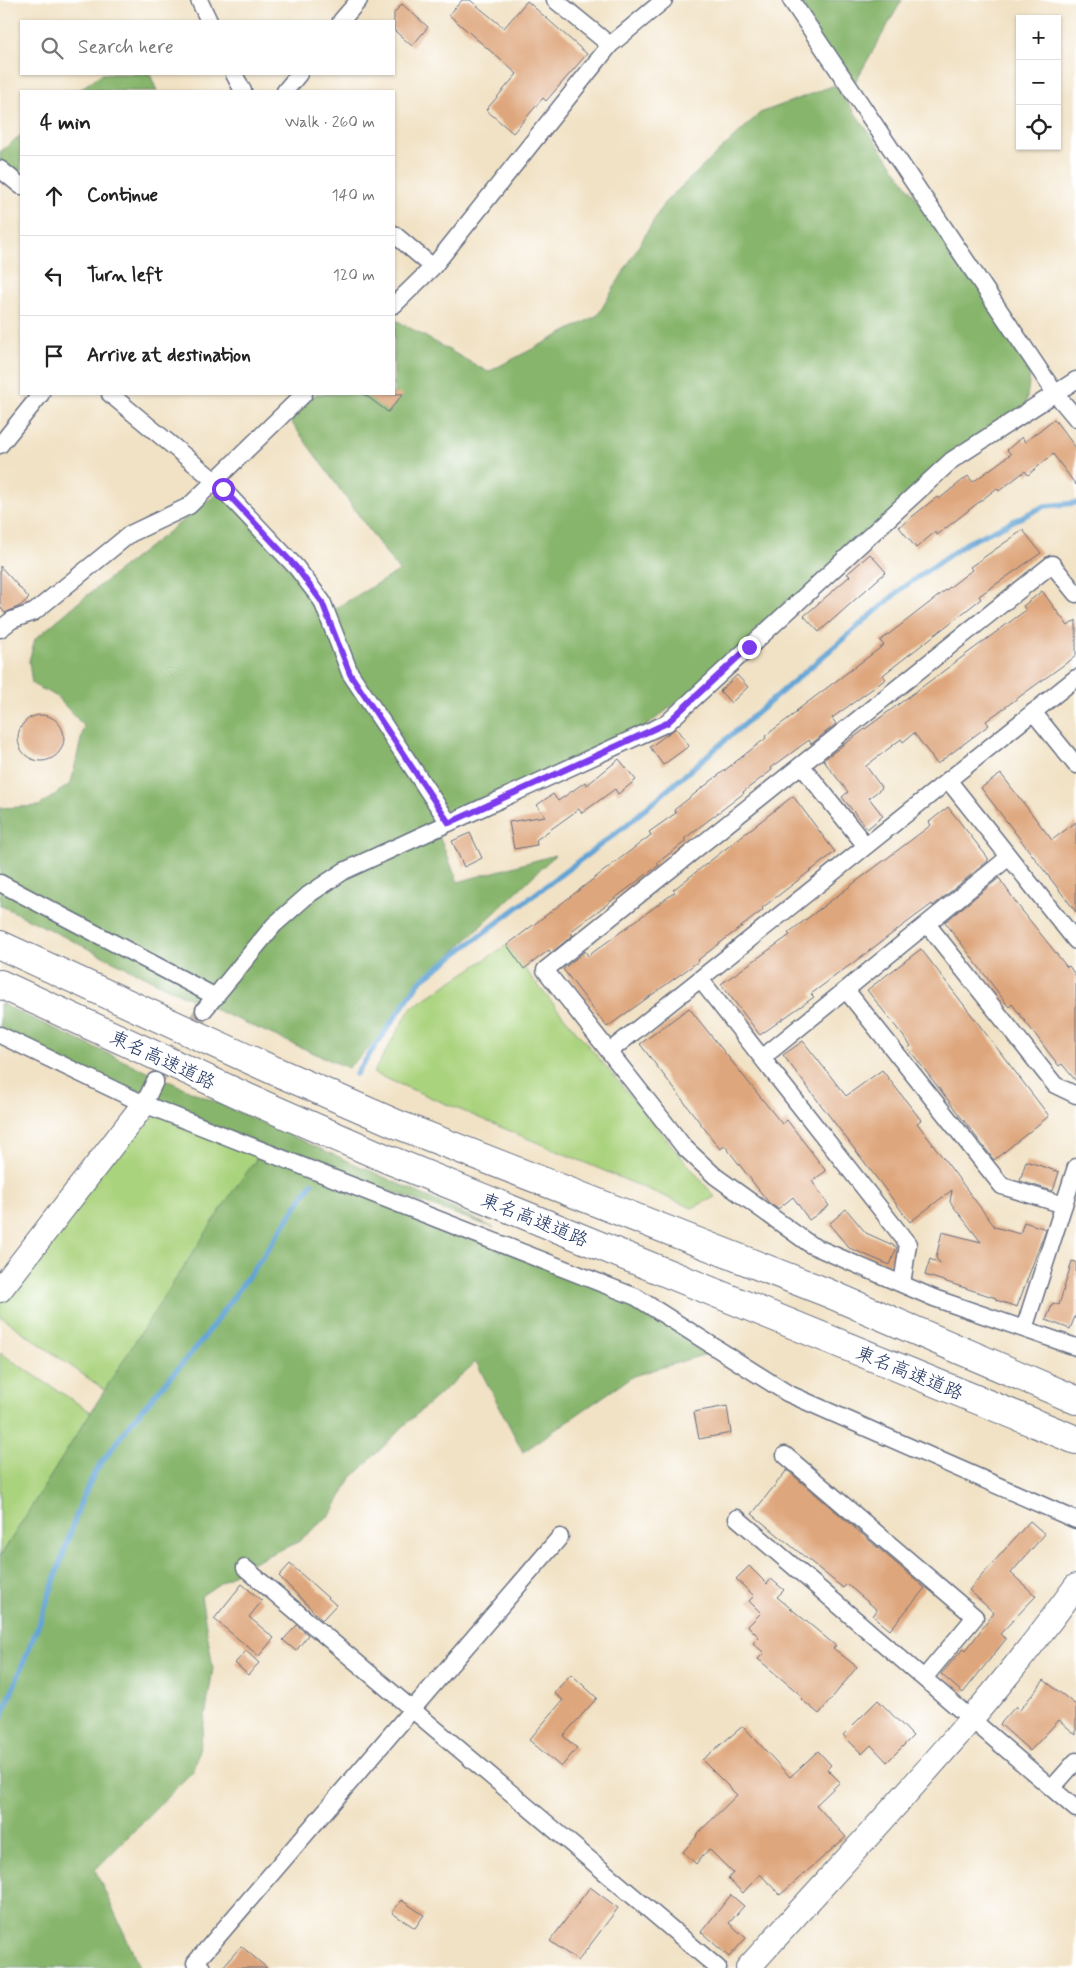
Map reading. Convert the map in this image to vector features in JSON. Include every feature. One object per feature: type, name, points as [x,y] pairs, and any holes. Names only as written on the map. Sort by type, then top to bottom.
[{"type":"highway","name":"東名高速道路","points":[[0,945],[266,1067],[399,1125],[828,1293],[1076,1400]]},
{"type":"highway","name":"東名高速道路","points":[[0,984],[250,1100],[386,1158],[1076,1440]]},
{"type":"highway","points":[[828,1293],[1076,1388]]},
{"type":"street","points":[[199,0],[209,20]]},
{"type":"street","points":[[342,20],[359,0]]},
{"type":"street","points":[[555,0],[610,45]]},
{"type":"street","points":[[395,304],[433,267],[610,45],[664,0]]},
{"type":"street","points":[[791,0],[1055,393],[1076,418]]},
{"type":"street","points":[[235,75],[242,90]]},
{"type":"street","points":[[286,90],[298,75]]},
{"type":"street","points":[[0,169],[20,185]]},
{"type":"street","points":[[395,235],[433,267]]},
{"type":"street","points":[[204,1010],[274,925],[308,895],[344,871],[667,723],[952,460],[1076,380]]},
{"type":"street","points":[[0,445],[40,395]]},
{"type":"street","points":[[111,395],[215,481],[296,567],[322,602],[350,674],[449,823]]},
{"type":"street","points":[[0,629],[12,620],[34,612],[130,534],[189,506],[303,395]]},
{"type":"street","points":[[1076,594],[1052,564],[545,970],[684,1147],[714,1176],[811,1245],[934,1298],[1076,1347]]},
{"type":"street","points":[[610,1052],[1076,678]]},
{"type":"street","points":[[1033,712],[1076,765]]},
{"type":"street","points":[[801,765],[866,846]]},
{"type":"street","points":[[948,780],[1076,941]]},
{"type":"street","points":[[762,1058],[1009,857]]},
{"type":"street","points":[[0,883],[216,997]]},
{"type":"street","points":[[927,924],[1056,1085],[1076,1095]]},
{"type":"street","points":[[700,979],[908,1244],[902,1284]]},
{"type":"street","points":[[846,990],[1002,1186],[1064,1205]]},
{"type":"street","points":[[0,1035],[144,1104],[636,1297],[787,1393],[1076,1520]]},
{"type":"street","points":[[0,1290],[144,1104],[155,1081]]},
{"type":"street","points":[[1024,1329],[1076,1168]]},
{"type":"street","points":[[785,1455],[975,1617],[924,1678]]},
{"type":"street","points":[[737,1518],[1076,1810]]},
{"type":"street","points":[[202,1968],[196,1963],[560,1537]]},
{"type":"street","points":[[245,1568],[718,1968]]},
{"type":"street","points":[[748,1968],[971,1719],[1045,1629],[1076,1586]]},
{"type":"street","points":[[1052,1788],[1076,1761]]},
{"type":"green space","points":[[791,0],[902,0],[851,89]]},
{"type":"green space","points":[[100,75],[150,75],[157,90],[79,90]]},
{"type":"green space","points":[[835,85],[1032,360],[1025,412],[910,498],[749,647],[624,743],[436,829],[458,882],[555,855],[415,989],[383,1035],[348,1068],[182,995],[0,905],[0,808],[39,806],[71,783],[84,726],[56,696],[32,684],[29,661],[35,639],[80,601],[223,489],[327,613],[399,571],[289,419],[315,395],[395,395],[395,320],[488,372],[598,315],[664,203],[760,113]]},
{"type":"green space","points":[[20,136],[20,177],[0,161],[0,152]]},
{"type":"green space","points":[[507,945],[535,982],[715,1197],[692,1208],[373,1073],[411,1008]]},
{"type":"green space","points":[[0,1003],[123,1061],[494,1228],[163,1111],[0,1035]]},
{"type":"green space","points":[[144,1104],[263,1150],[105,1390],[0,1316],[0,1290]]},
{"type":"green space","points":[[263,1150],[642,1300],[710,1353],[633,1376],[523,1452],[476,1362],[408,1422],[350,1480],[332,1513],[298,1542],[248,1564],[201,1596],[213,1668],[201,1742],[194,1770],[95,1870],[140,1968],[0,1968],[0,1557],[138,1337],[233,1191]]},
{"type":"green space","points":[[0,1353],[91,1412],[0,1557]]},
{"type":"building","points":[[462,0],[470,0],[504,28],[527,1],[587,54],[546,101],[543,98],[513,133],[486,110],[517,74],[449,15]]},
{"type":"building","points":[[402,4],[428,27],[412,46],[395,31],[394,13]]},
{"type":"building","points":[[403,394],[388,412],[365,395]]},
{"type":"building","points":[[1054,419],[1076,448],[1076,485],[1053,454],[1028,475],[1025,471],[999,491],[997,488],[937,535],[935,532],[916,548],[899,527],[937,497],[939,499],[968,476],[973,482],[1011,454],[1007,450],[1022,437],[1025,442]]},
{"type":"building","points":[[1023,530],[1041,553],[979,596],[981,599],[883,675],[886,679],[832,718],[836,724],[811,744],[809,740],[771,768],[772,770],[744,793],[684,839],[686,841],[657,863],[659,865],[570,932],[573,935],[551,953],[549,950],[524,969],[507,945],[651,835],[649,832],[676,813],[674,810],[766,738],[765,736],[796,711],[884,645],[880,641],[972,570],[970,567]]},
{"type":"building","points":[[870,554],[886,572],[819,632],[804,616],[850,576],[847,574]]},
{"type":"building","points":[[0,566],[29,598],[20,606],[5,613],[0,607]]},
{"type":"building","points":[[1042,591],[1068,626],[1076,620],[1076,656],[986,721],[989,725],[937,764],[914,733],[903,742],[901,739],[866,766],[882,788],[869,798],[883,816],[867,829],[842,797],[848,792],[823,760],[1026,610],[1023,606]]},
{"type":"building","points":[[737,675],[748,687],[731,703],[720,691]]},
{"type":"building","points":[[37,715],[45,715],[54,719],[60,725],[64,738],[60,751],[54,757],[45,761],[37,761],[28,757],[22,751],[18,742],[18,734],[22,725],[28,719]]},
{"type":"building","points":[[676,728],[689,746],[663,765],[650,747]]},
{"type":"building","points":[[619,759],[636,780],[618,794],[615,789],[582,813],[579,809],[536,840],[537,845],[514,849],[509,822],[545,816],[537,805],[553,794],[558,801],[585,782],[587,785]]},
{"type":"building","points":[[1001,774],[1052,840],[1076,822],[1076,912],[981,788]]},
{"type":"building","points":[[793,796],[835,852],[762,908],[763,910],[699,961],[607,1027],[563,969],[585,951],[588,956],[675,892],[673,890]]},
{"type":"building","points":[[948,807],[988,858],[988,861],[933,906],[932,904],[811,994],[814,997],[760,1035],[721,984],[790,935],[788,933],[931,825],[929,822]]},
{"type":"building","points":[[470,833],[482,858],[464,867],[452,841]]},
{"type":"building","points":[[999,878],[1020,908],[1076,976],[1076,1081],[1062,1064],[1059,1066],[1012,1004],[1009,1007],[945,922]]},
{"type":"building","points":[[921,949],[1049,1116],[994,1160],[908,1048],[911,1046],[867,990]]},
{"type":"building","points":[[689,1008],[782,1124],[787,1120],[826,1171],[812,1181],[829,1206],[809,1220],[793,1197],[778,1209],[769,1203],[725,1146],[720,1149],[640,1044]]},
{"type":"building","points":[[803,1041],[846,1096],[882,1070],[921,1120],[917,1123],[995,1227],[1020,1234],[1024,1222],[1046,1229],[1017,1307],[996,1300],[996,1298],[925,1275],[930,1259],[941,1264],[936,1258],[942,1232],[981,1242],[950,1202],[952,1190],[910,1222],[783,1055]]},
{"type":"building","points":[[1026,1161],[1059,1172],[1053,1191],[1020,1181]]},
{"type":"building","points":[[846,1209],[866,1233],[897,1247],[890,1265],[849,1248],[829,1224]]},
{"type":"building","points":[[1072,1261],[1076,1262],[1076,1314],[1070,1329],[1046,1320],[1053,1303],[1059,1305]]},
{"type":"building","points":[[727,1406],[731,1433],[699,1439],[694,1412]]},
{"type":"building","points":[[787,1470],[925,1588],[890,1630],[873,1616],[877,1610],[847,1584],[843,1588],[752,1514]]},
{"type":"building","points":[[1030,1521],[1045,1534],[1011,1573],[1036,1596],[1000,1634],[1006,1639],[963,1693],[941,1674],[964,1648],[966,1650],[994,1613],[969,1590]]},
{"type":"building","points":[[290,1564],[336,1605],[322,1620],[279,1576]]},
{"type":"building","points":[[749,1566],[767,1584],[771,1579],[784,1590],[777,1597],[836,1646],[833,1648],[857,1667],[819,1714],[801,1699],[803,1697],[758,1659],[764,1653],[753,1643],[759,1637],[748,1626],[761,1613],[749,1601],[754,1596],[736,1579]]},
{"type":"building","points":[[242,1584],[262,1601],[249,1617],[274,1638],[259,1656],[214,1619]]},
{"type":"building","points":[[297,1625],[308,1635],[296,1651],[283,1640]]},
{"type":"building","points":[[246,1651],[259,1663],[248,1675],[235,1663]]},
{"type":"building","points":[[571,1674],[597,1698],[563,1736],[577,1748],[561,1767],[529,1740],[563,1700],[554,1693]]},
{"type":"building","points":[[1044,1680],[1076,1705],[1076,1735],[1059,1720],[1030,1751],[1000,1724],[1016,1706],[1020,1710]]},
{"type":"building","points":[[878,1700],[913,1736],[887,1762],[871,1745],[862,1754],[843,1735]]},
{"type":"building","points":[[743,1726],[790,1777],[818,1751],[831,1765],[827,1769],[840,1782],[816,1805],[846,1837],[780,1895],[760,1874],[743,1893],[728,1879],[733,1873],[709,1849],[696,1864],[683,1852],[696,1835],[737,1795],[702,1760]]},
{"type":"building","points":[[590,1887],[618,1908],[578,1961],[550,1941]]},
{"type":"building","points":[[731,1895],[744,1906],[729,1923],[746,1938],[729,1957],[701,1932]]},
{"type":"building","points":[[401,1900],[424,1915],[415,1928],[392,1913]]},
{"type":"building","points":[[241,1946],[267,1968],[222,1968]]},
{"type":"waterway","points":[[356,1074],[420,981],[624,827],[905,586],[967,543],[1045,506],[1076,503]]},
{"type":"waterway","points":[[0,1721],[42,1616],[82,1499],[96,1470],[133,1420],[200,1343],[264,1255],[312,1183]]},
{"type":"tunnel","points":[[155,1081],[204,1010]]},
{"type":"route","points":[[223,489],[296,567],[322,602],[350,674],[449,823],[667,723],[749,647]]}]
